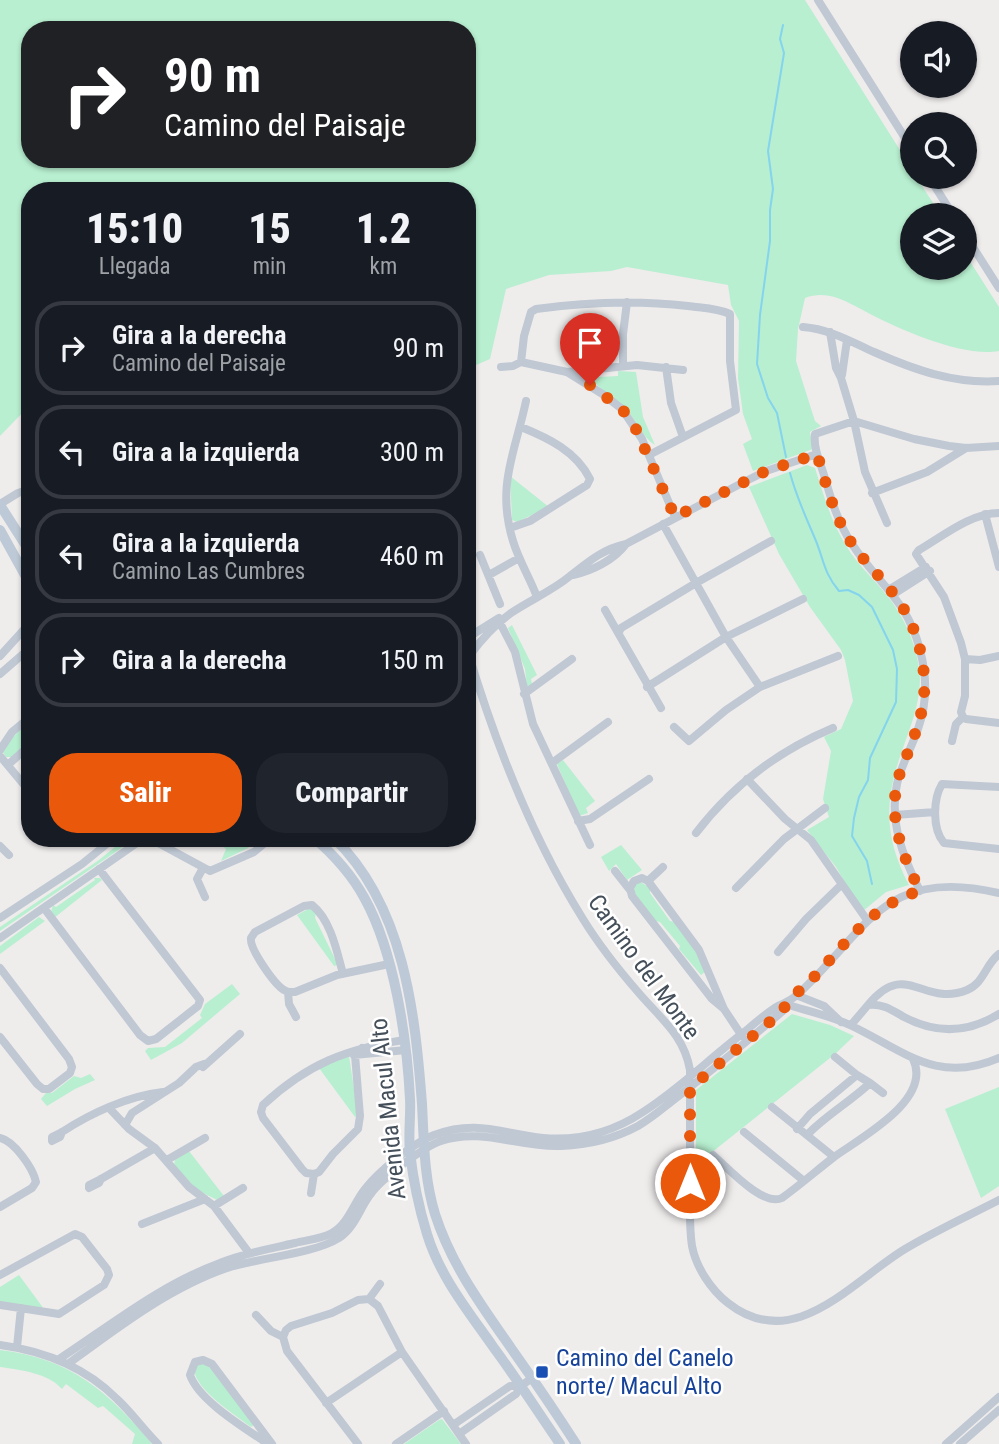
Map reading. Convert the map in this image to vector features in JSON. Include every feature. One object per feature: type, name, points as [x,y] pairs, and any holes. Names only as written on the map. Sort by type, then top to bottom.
[{"type":"street","points":[[829,0],[819,2],[900,130]]},
{"type":"street","points":[[977,253],[999,288]]},
{"type":"street","points":[[521,362],[527,324],[531,312],[536,309],[627,302],[726,312],[731,316],[730,361],[736,410],[649,455]]},
{"type":"street","points":[[623,366],[627,302]]},
{"type":"street","points":[[803,327],[830,332],[940,377],[973,382],[999,381]]},
{"type":"street","points":[[830,332],[836,368],[842,378],[854,421],[865,472],[887,523]]},
{"type":"street","points":[[842,378],[842,361],[848,340]]},
{"type":"street","points":[[501,367],[521,362],[567,372],[622,409],[649,455],[675,517]]},
{"type":"street","points":[[567,372],[623,366],[683,370]]},
{"type":"street","points":[[666,368],[671,403],[683,437]]},
{"type":"street","points":[[590,385],[587,377],[594,369]]},
{"type":"street","points":[[526,401],[508,472],[506,495],[510,528],[519,558],[537,597]]},
{"type":"street","points":[[920,891],[900,844],[895,815],[898,782],[921,720],[925,686],[923,661],[906,614],[844,531],[834,509],[817,454],[815,434],[854,421],[914,439],[966,448],[999,446]]},
{"type":"street","points":[[510,528],[530,521],[561,503],[587,485],[590,479],[576,460],[558,444],[521,427]]},
{"type":"street","points":[[872,493],[920,475],[966,448]]},
{"type":"street","points":[[476,633],[570,576],[585,572],[608,560],[626,544],[675,517],[766,471],[817,454]]},
{"type":"street","points":[[21,492],[0,504],[21,538]]},
{"type":"street","points":[[998,724],[966,719],[961,712],[965,696],[965,659],[951,612],[928,569],[916,554],[985,514],[999,513]]},
{"type":"street","points":[[985,514],[999,567]]},
{"type":"street","points":[[663,524],[726,637],[760,687]]},
{"type":"street","points":[[0,530],[21,564]]},
{"type":"street","points":[[619,632],[621,628],[696,583],[771,541]]},
{"type":"street","points":[[480,555],[500,604]]},
{"type":"street","points":[[489,575],[519,558]]},
{"type":"street","points":[[892,592],[928,569]]},
{"type":"street","points":[[647,687],[726,637],[803,598]]},
{"type":"street","points":[[605,610],[661,708]]},
{"type":"street","points":[[476,644],[499,620]]},
{"type":"street","points":[[499,620],[515,652],[533,724],[590,845]]},
{"type":"street","points":[[0,656],[21,633]]},
{"type":"street","points":[[0,674],[21,656]]},
{"type":"street","points":[[674,727],[689,741],[726,710],[760,687],[838,656]]},
{"type":"street","points":[[965,659],[980,660],[999,656]]},
{"type":"street","points":[[524,694],[572,659]]},
{"type":"street","name":"Camino del Monte","points":[[476,676],[500,750],[554,869],[595,938],[680,1039],[690,1077],[692,1247],[708,1280],[719,1295],[733,1307],[749,1315],[776,1321],[810,1314],[903,1251],[999,1200]]},
{"type":"street","points":[[952,741],[956,724],[963,716]]},
{"type":"street","points":[[552,763],[608,722]]},
{"type":"street","points":[[0,750],[12,732],[21,724]]},
{"type":"street","points":[[696,833],[747,779],[787,751],[833,728]]},
{"type":"street","points":[[0,734],[12,732]]},
{"type":"street","points":[[9,764],[21,753]]},
{"type":"street","points":[[0,756],[21,780]]},
{"type":"street","points":[[579,821],[590,819],[649,779]]},
{"type":"street","points":[[747,779],[822,853],[841,885],[867,919]]},
{"type":"street","points":[[999,787],[942,784],[935,812],[940,838],[944,843],[999,849]]},
{"type":"street","points":[[736,888],[771,850],[825,808]]},
{"type":"street","points":[[895,815],[935,812]]},
{"type":"street","points":[[0,846],[9,855]]},
{"type":"street","points":[[0,918],[82,864],[103,847]]},
{"type":"street","points":[[0,938],[132,847]]},
{"type":"street","points":[[163,847],[213,871],[259,847]]},
{"type":"street","points":[[251,853],[254,847]]},
{"type":"street","name":"Avenida Macul Alto","points":[[324,847],[338,860],[364,897],[379,929],[405,1045],[411,1101],[411,1154],[418,1201],[434,1254],[454,1291],[560,1444]]},
{"type":"street","name":"Avenida Macul Alto","points":[[341,847],[368,879],[393,931],[415,1036],[423,1145],[433,1205],[454,1260],[478,1301],[576,1444]]},
{"type":"street","points":[[648,881],[663,867]]},
{"type":"street","points":[[203,868],[197,880],[205,897]]},
{"type":"street","points":[[44,908],[140,1035],[148,1041],[156,1039],[198,1006],[200,1000],[99,869]]},
{"type":"street","points":[[615,872],[712,999],[724,1009]]},
{"type":"street","points":[[630,890],[631,884],[636,880],[642,878],[648,881],[699,950],[724,1009],[743,1038]]},
{"type":"street","points":[[778,951],[841,885]]},
{"type":"street","points":[[423,1145],[474,1135],[550,1146],[577,1145],[625,1132],[648,1120],[690,1088],[779,1006],[796,995],[867,919],[894,900],[920,891],[963,887],[999,893]]},
{"type":"street","points":[[343,974],[328,928],[316,909],[307,905],[255,932],[250,940],[252,949],[281,987],[288,992],[295,992],[343,974],[388,964]]},
{"type":"street","points":[[851,1025],[881,990],[895,984],[909,984],[937,994],[966,990],[979,983],[999,954]]},
{"type":"street","points":[[0,968],[69,1059],[72,1067],[70,1073],[49,1089],[43,1089],[0,1037]]},
{"type":"street","points":[[288,992],[289,1004],[296,1017]]},
{"type":"street","points":[[796,995],[829,1009],[841,1022]]},
{"type":"street","points":[[785,1004],[851,1025],[913,1059],[933,1065],[955,1068],[999,1058]]},
{"type":"street","points":[[868,1004],[885,1006],[921,1025],[943,1030],[971,1027],[999,1014]]},
{"type":"street","points":[[125,1125],[132,1113],[199,1071],[240,1034]]},
{"type":"street","points":[[59,1359],[173,1283],[233,1257],[324,1236],[335,1231],[345,1222],[369,1184],[423,1145],[449,1131],[497,1128],[545,1138],[592,1135],[631,1120],[743,1038]]},
{"type":"street","points":[[355,1055],[360,1116],[358,1129],[329,1158],[320,1172],[306,1173],[263,1118],[261,1110],[265,1103],[310,1070],[341,1054],[365,1047],[405,1045]]},
{"type":"street","points":[[341,1054],[355,1055],[405,1045]]},
{"type":"street","points":[[355,1055],[365,1047]]},
{"type":"street","points":[[835,1056],[883,1093]]},
{"type":"street","points":[[713,1155],[759,1194],[770,1200],[782,1198],[834,1157],[881,1125],[900,1106],[916,1083],[917,1073],[913,1059]]},
{"type":"street","points":[[797,1129],[810,1114],[858,1075]]},
{"type":"street","points":[[807,1135],[826,1117],[847,1105],[870,1083]]},
{"type":"street","points":[[62,1132],[109,1108],[163,1092]]},
{"type":"street","points":[[772,1107],[834,1157]]},
{"type":"street","points":[[109,1108],[167,1160],[189,1187],[214,1206],[249,1253]]},
{"type":"street","points":[[744,1132],[804,1181]]},
{"type":"street","points":[[0,1138],[10,1143],[34,1174],[36,1182],[32,1188],[0,1207]]},
{"type":"street","points":[[167,1160],[205,1138]]},
{"type":"street","points":[[101,1179],[155,1149]]},
{"type":"street","points":[[68,1364],[171,1294],[198,1280],[233,1266],[335,1240],[352,1227],[372,1192],[411,1154]]},
{"type":"street","points":[[311,1193],[314,1174]]},
{"type":"street","points":[[214,1206],[243,1188]]},
{"type":"street","points":[[142,1224],[205,1199]]},
{"type":"street","points":[[0,1275],[75,1234],[82,1237],[109,1272],[106,1283],[63,1312],[51,1314],[0,1305]]},
{"type":"street","points":[[233,1257],[234,1234]]},
{"type":"street","points":[[369,1299],[380,1284]]},
{"type":"street","points":[[358,1444],[285,1348],[283,1337],[286,1330],[292,1326],[331,1313],[362,1298],[369,1299],[378,1306],[402,1352],[466,1444]]},
{"type":"street","points":[[17,1347],[21,1308]]},
{"type":"street","points":[[256,1315],[271,1331],[283,1337]]},
{"type":"street","points":[[0,1345],[17,1347],[68,1364],[112,1394],[158,1444]]},
{"type":"street","points":[[326,1403],[402,1352]]},
{"type":"street","points":[[203,1360],[212,1364],[270,1444],[222,1410],[194,1383],[190,1371],[195,1362],[203,1360]]},
{"type":"street","points":[[453,1425],[510,1386],[521,1385],[532,1378]]},
{"type":"street","points":[[459,1434],[516,1395],[521,1385]]},
{"type":"street","points":[[960,1444],[999,1397]]},
{"type":"street","points":[[946,1444],[968,1433],[999,1410]]},
{"type":"street","points":[[396,1444],[444,1411]]},
{"type":"street","points":[[968,1433],[977,1444]]},
{"type":"green space","points":[[0,0],[805,0],[900,150],[900,189],[924,189],[933,203],[900,203],[900,280],[977,280],[977,272],[999,307],[999,351],[985,352],[951,347],[915,335],[839,298],[823,295],[805,298],[798,329],[796,361],[815,421],[821,426],[810,432],[813,449],[753,471],[743,444],[752,439],[743,414],[738,378],[739,321],[731,305],[728,285],[627,267],[611,271],[549,275],[506,289],[490,359],[476,365],[476,182],[21,182],[21,414],[0,436]]},
{"type":"green space","points":[[618,371],[636,372],[643,417],[655,445],[643,434],[627,410],[590,376],[597,372],[598,377],[618,376]]},
{"type":"green space","points":[[807,465],[815,468],[841,538],[904,621],[919,667],[920,688],[896,769],[889,819],[895,851],[909,885],[886,892],[863,911],[836,867],[807,830],[829,817],[823,799],[831,751],[824,737],[841,729],[853,701],[845,660],[779,554],[749,487]]},
{"type":"green space","points":[[510,476],[549,507],[517,522],[512,520]]},
{"type":"green space","points":[[512,625],[537,675],[527,687],[525,669],[508,628]]},
{"type":"green space","points":[[21,729],[21,750],[12,757],[6,757],[2,751]]},
{"type":"green space","points":[[563,760],[595,801],[586,808],[588,813],[579,816],[557,764]]},
{"type":"green space","points":[[621,845],[642,870],[627,880],[616,864],[609,871],[601,857]]},
{"type":"green space","points":[[115,847],[123,847],[0,931],[0,927]]},
{"type":"green space","points":[[224,847],[249,847],[221,861],[226,849]]},
{"type":"green space","points":[[94,878],[102,880],[54,918],[51,912],[53,905],[56,907],[95,880]]},
{"type":"green space","points":[[639,881],[650,888],[650,893],[670,921],[675,922],[694,948],[705,972],[701,975],[635,894],[634,884]]},
{"type":"green space","points":[[310,908],[316,913],[315,918],[338,965],[334,966],[297,915]]},
{"type":"green space","points":[[39,917],[45,921],[0,954],[0,946]]},
{"type":"green space","points":[[232,984],[240,994],[182,1043],[151,1060],[145,1051],[148,1048],[165,1047],[202,1018],[200,1015],[205,1004]]},
{"type":"green space","points":[[792,1014],[830,1025],[854,1036],[696,1165],[696,1090]]},
{"type":"green space","points":[[349,1056],[358,1115],[355,1117],[319,1068]]},
{"type":"green space","points":[[90,1074],[95,1080],[47,1106],[41,1099],[74,1076],[81,1078]]},
{"type":"green space","points":[[999,1087],[999,1186],[981,1198],[945,1109]]},
{"type":"green space","points":[[189,1151],[224,1196],[217,1200],[197,1190],[174,1165],[175,1160]]},
{"type":"green space","points":[[19,1275],[44,1309],[0,1302],[0,1287]]},
{"type":"green space","points":[[0,1350],[47,1361],[86,1380],[120,1408],[152,1444],[132,1444],[135,1434],[103,1406],[98,1408],[66,1384],[62,1389],[42,1376],[0,1367]]},
{"type":"green space","points":[[198,1364],[208,1365],[254,1425],[251,1427],[226,1409],[202,1386],[194,1370]]},
{"type":"green space","points":[[442,1419],[461,1444],[404,1444],[439,1420]]},
{"type":"waterway","points":[[783,25],[780,39],[784,53],[768,151],[773,189],[757,364],[768,398],[777,413],[786,457]]},
{"type":"waterway","points":[[790,473],[830,578],[839,591],[848,590],[859,595],[872,607],[893,650],[897,669],[896,702],[870,758],[868,780],[859,797],[854,818],[852,836],[867,861],[872,884]]},
{"type":"place","name":"Camino del Canelo norte/ Macul Alto","points":[[542,1372]]},
{"type":"route","points":[[590,385],[622,409],[635,427],[675,517],[766,471],[817,454],[834,509],[844,531],[863,559],[894,594],[912,625],[923,661],[925,699],[921,720],[900,774],[895,807],[900,844],[920,891],[894,900],[867,919],[785,1004],[783,1011],[690,1088],[690,1183]]}]
